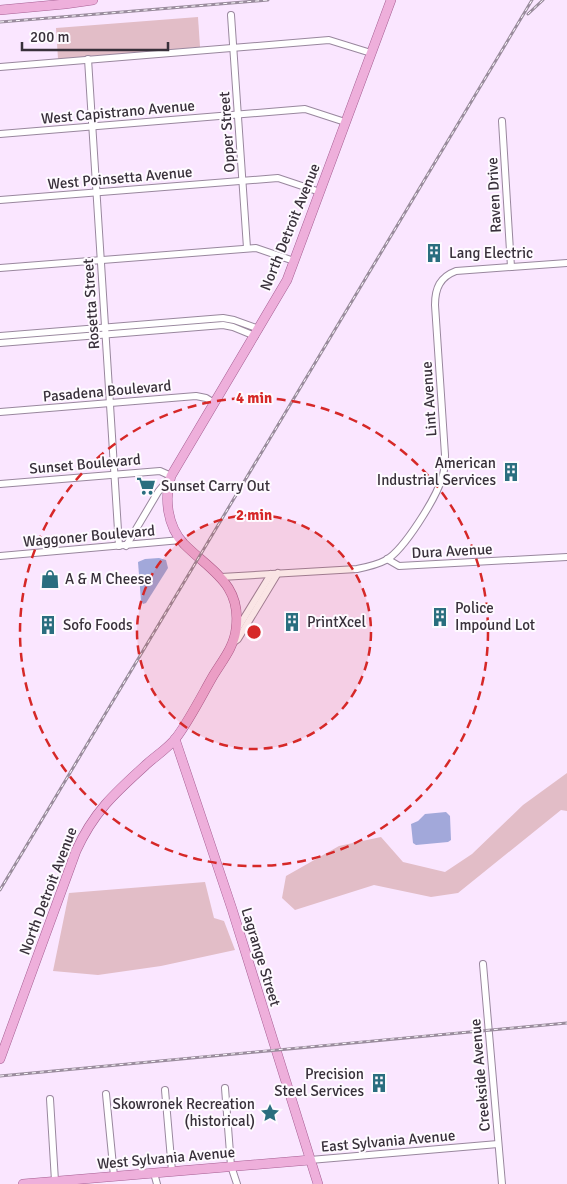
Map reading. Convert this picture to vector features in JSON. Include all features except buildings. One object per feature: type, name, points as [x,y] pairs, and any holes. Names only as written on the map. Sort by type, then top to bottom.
[{"type":"main road","points":[[0,10],[93,0]]},
{"type":"main road","name":"North Detroit Avenue","points":[[0,1059],[73,859],[85,832],[109,798],[175,739],[234,642],[236,608],[230,589],[221,577],[181,540],[172,523],[168,511],[168,492],[171,476],[283,288],[391,0]]},
{"type":"main road","name":"Lagrange Street","points":[[175,739],[232,909],[318,1184]]},
{"type":"main road","name":"West Sylvania Avenue","points":[[23,1184],[55,1181],[77,1182],[114,1176],[310,1160]]},
{"type":"street","name":"Opper Street","points":[[231,15],[247,248]]},
{"type":"street","points":[[0,67],[329,40],[371,53]]},
{"type":"street","name":"Rosetta Street","points":[[88,59],[110,404],[123,546]]},
{"type":"street","name":"West Capistrano Avenue","points":[[0,134],[305,109],[346,122]]},
{"type":"street","name":"Raven Drive","points":[[502,121],[511,267]]},
{"type":"street","name":"West Poinsetta Avenue","points":[[0,200],[283,179],[320,192]]},
{"type":"street","points":[[0,268],[247,248],[256,248],[294,261]]},
{"type":"street","points":[[511,267],[567,263]]},
{"type":"street","name":"Lint Avenue","points":[[387,559],[399,550],[409,537],[439,487],[444,470],[445,446],[435,305],[436,292],[441,280],[456,271],[511,267]]},
{"type":"street","points":[[0,343],[33,337],[229,319],[257,333]]},
{"type":"street","points":[[0,336],[33,337]]},
{"type":"street","name":"Pasadena Boulevard","points":[[0,412],[196,396],[206,398],[214,403]]},
{"type":"street","name":"Sunset Boulevard","points":[[0,484],[160,471],[171,476]]},
{"type":"street","name":"North Detroit Avenue","points":[[123,546],[158,492],[171,476]]},
{"type":"street","name":"Waggoner Boulevard","points":[[0,556],[181,540]]},
{"type":"street","name":"Dura Avenue","points":[[387,559],[399,566],[567,556]]},
{"type":"street","points":[[221,577],[357,569],[373,566],[387,559]]},
{"type":"street","points":[[236,632],[271,574]]},
{"type":"street","points":[[234,642],[238,639],[278,574]]},
{"type":"street","name":"Creekside Avenue","points":[[483,964],[502,1184]]},
{"type":"street","points":[[225,1088],[231,1166],[237,1184]]},
{"type":"street","points":[[165,1090],[172,1171]]},
{"type":"street","points":[[106,1094],[114,1176]]},
{"type":"street","points":[[50,1099],[55,1181]]},
{"type":"street","name":"East Sylvania Avenue","points":[[310,1160],[498,1144]]},
{"type":"street","points":[[154,1173],[158,1184]]},
{"type":"shaded area","points":[[198,17],[200,47],[58,59],[56,28]]},
{"type":"shaded area","points":[[567,773],[567,811],[561,810],[458,893],[431,897],[374,885],[295,910],[282,898],[286,876],[339,846],[381,837],[403,862],[445,872],[472,854],[523,805]]},
{"type":"shaded area","points":[[205,882],[214,918],[224,921],[235,950],[161,966],[98,975],[53,971],[69,893]]},
{"type":"water","points":[[159,558],[166,560],[168,568],[146,603],[143,604],[141,601],[138,562],[145,559]]},
{"type":"water","points":[[446,812],[450,816],[451,840],[448,842],[416,845],[413,843],[411,824],[418,821],[425,814]]},
{"type":"railway","points":[[0,22],[268,0]]},
{"type":"railway","points":[[0,890],[532,0]]},
{"type":"railway","points":[[528,14],[543,0]]},
{"type":"railway","points":[[0,1076],[567,1023]]},
{"type":"place","name":"Lang Electric","points":[[434,253]]},
{"type":"place","name":"American Industrial Services","points":[[511,472]]},
{"type":"place","name":"Sunset Carry Out","points":[[146,486]]},
{"type":"place","name":"A & M Cheese","points":[[50,579]]},
{"type":"place","name":"Police Impound Lot","points":[[440,617]]},
{"type":"place","name":"PrintXcel","points":[[292,622]]},
{"type":"place","name":"Sofo Foods","points":[[48,625]]},
{"type":"place","name":"Precision Steel Services","points":[[379,1083]]},
{"type":"place","name":"Skowronek Recreation (historical)","points":[[270,1113]]}]
